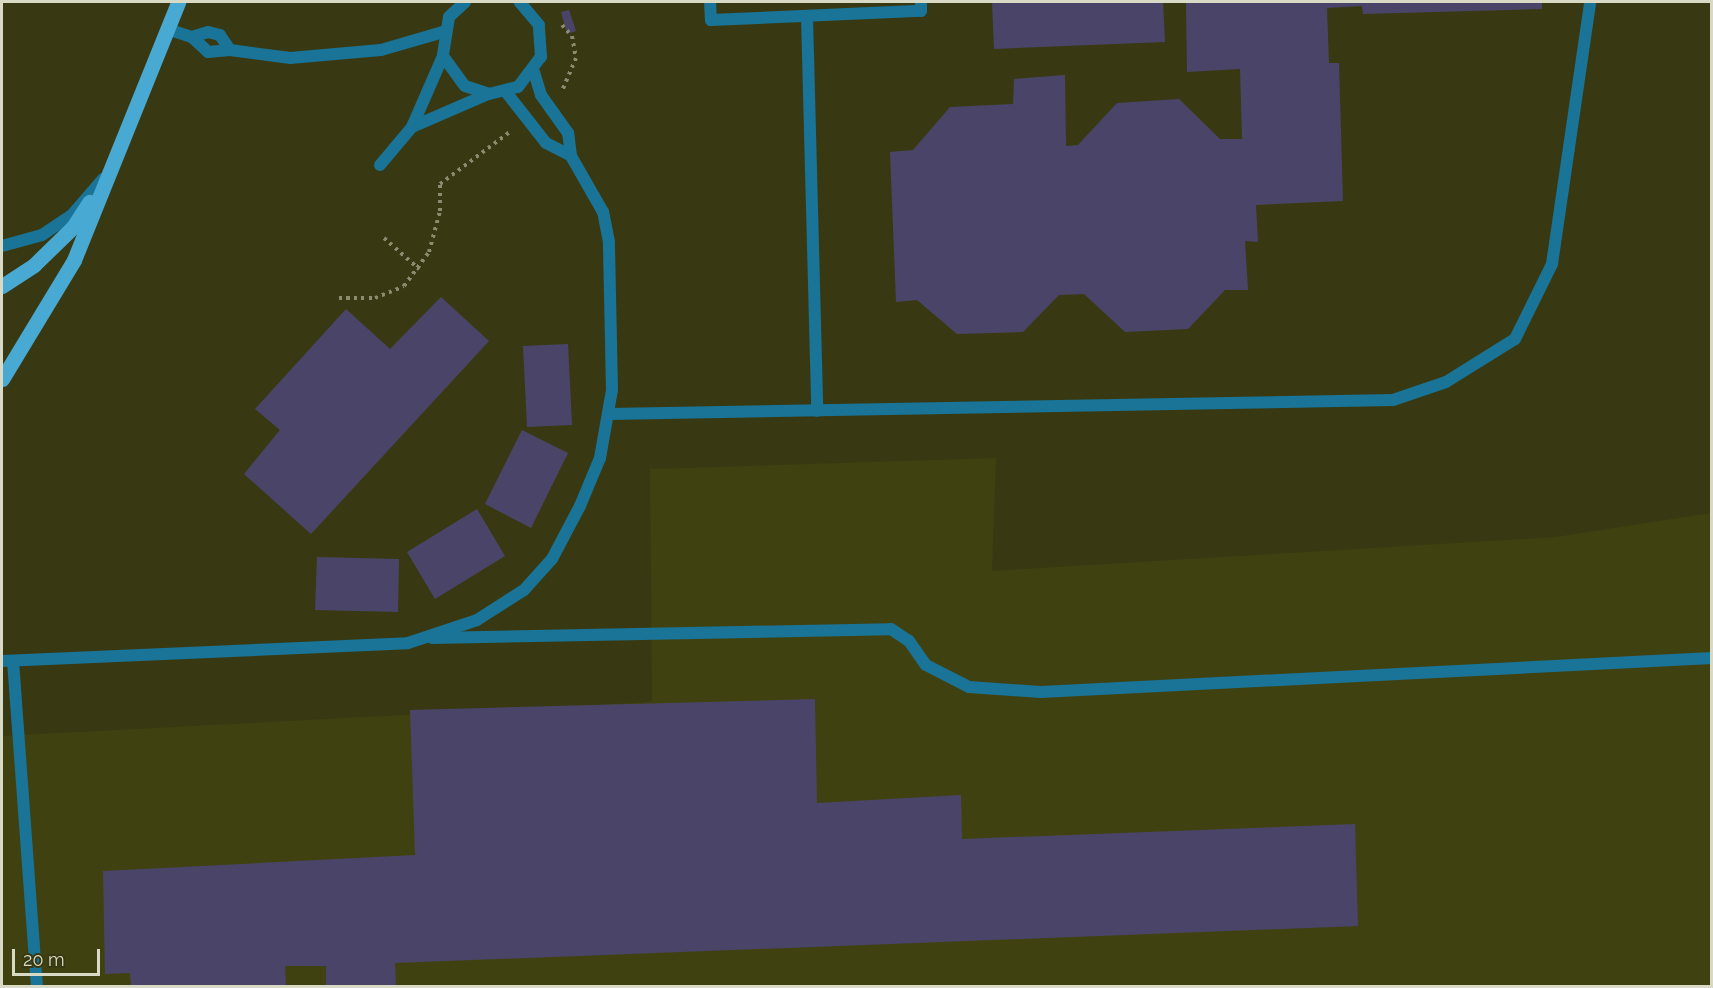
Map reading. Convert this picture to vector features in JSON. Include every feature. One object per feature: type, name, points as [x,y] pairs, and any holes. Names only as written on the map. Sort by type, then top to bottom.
[{"type":"main road","points":[[2,379],[52,303],[178,2]]},
{"type":"main road","points":[[2,286],[73,227],[103,179]]},
{"type":"lane","points":[[380,165],[412,127],[443,56],[443,32],[465,2]]},
{"type":"lane","points":[[432,638],[492,613],[540,574],[580,506],[609,414],[614,344],[609,242],[603,212],[571,156],[568,133],[541,95],[534,72],[543,41],[535,18],[520,2]]},
{"type":"lane","points":[[710,2],[711,20],[921,10],[921,2]]},
{"type":"lane","points":[[609,414],[1393,400],[1446,382],[1515,339],[1552,264],[1590,2]]},
{"type":"lane","points":[[807,17],[817,411]]},
{"type":"lane","points":[[167,29],[192,37],[208,52],[230,50],[290,58],[381,50],[443,32]]},
{"type":"lane","points":[[192,37],[208,32],[220,35],[230,50]]},
{"type":"lane","points":[[443,56],[465,86],[489,94]]},
{"type":"lane","points":[[412,127],[489,94],[506,92],[534,72]]},
{"type":"lane","points":[[506,92],[546,143],[571,156]]},
{"type":"lane","points":[[2,246],[42,235],[72,216],[103,179]]},
{"type":"lane","points":[[38,987],[7,661],[432,638],[891,629],[909,641],[926,665],[969,687],[1041,692],[1712,658]]},
{"type":"path","points":[[556,95],[568,86],[576,58],[561,21]]},
{"type":"path","points":[[339,298],[393,292],[419,269],[437,226],[440,184],[516,127]]},
{"type":"path","points":[[384,238],[419,269]]},
{"type":"shaded area","points":[[996,458],[992,571],[1556,537],[1711,513],[1711,986],[2,986],[2,736],[652,702],[650,469]]},
{"type":"building","points":[[992,2],[1163,2],[1165,42],[994,49]]},
{"type":"building","points":[[1186,2],[1542,2],[1542,9],[1363,14],[1362,6],[1327,8],[1329,63],[1339,63],[1343,201],[1256,205],[1258,242],[1245,241],[1248,290],[1225,290],[1188,329],[1125,332],[1084,294],[1059,295],[1023,332],[957,334],[917,300],[896,302],[890,152],[913,150],[950,107],[1013,104],[1014,79],[1065,75],[1066,146],[1078,145],[1117,103],[1179,99],[1220,139],[1242,139],[1240,69],[1187,72]]},
{"type":"building","points":[[569,10],[576,31],[567,34],[561,12]]},
{"type":"building","points":[[441,297],[489,341],[311,534],[244,474],[280,430],[255,409],[346,309],[390,349]]},
{"type":"building","points":[[568,344],[572,425],[527,427],[523,346]]},
{"type":"building","points":[[522,430],[568,453],[531,528],[485,504]]},
{"type":"building","points":[[477,509],[505,556],[435,599],[407,552]]},
{"type":"building","points":[[317,557],[399,559],[398,612],[315,610]]},
{"type":"building","points":[[815,699],[817,803],[961,795],[962,839],[1355,824],[1358,926],[395,963],[396,986],[326,986],[326,966],[285,966],[286,986],[131,986],[130,973],[105,974],[103,871],[415,855],[410,710]]}]
